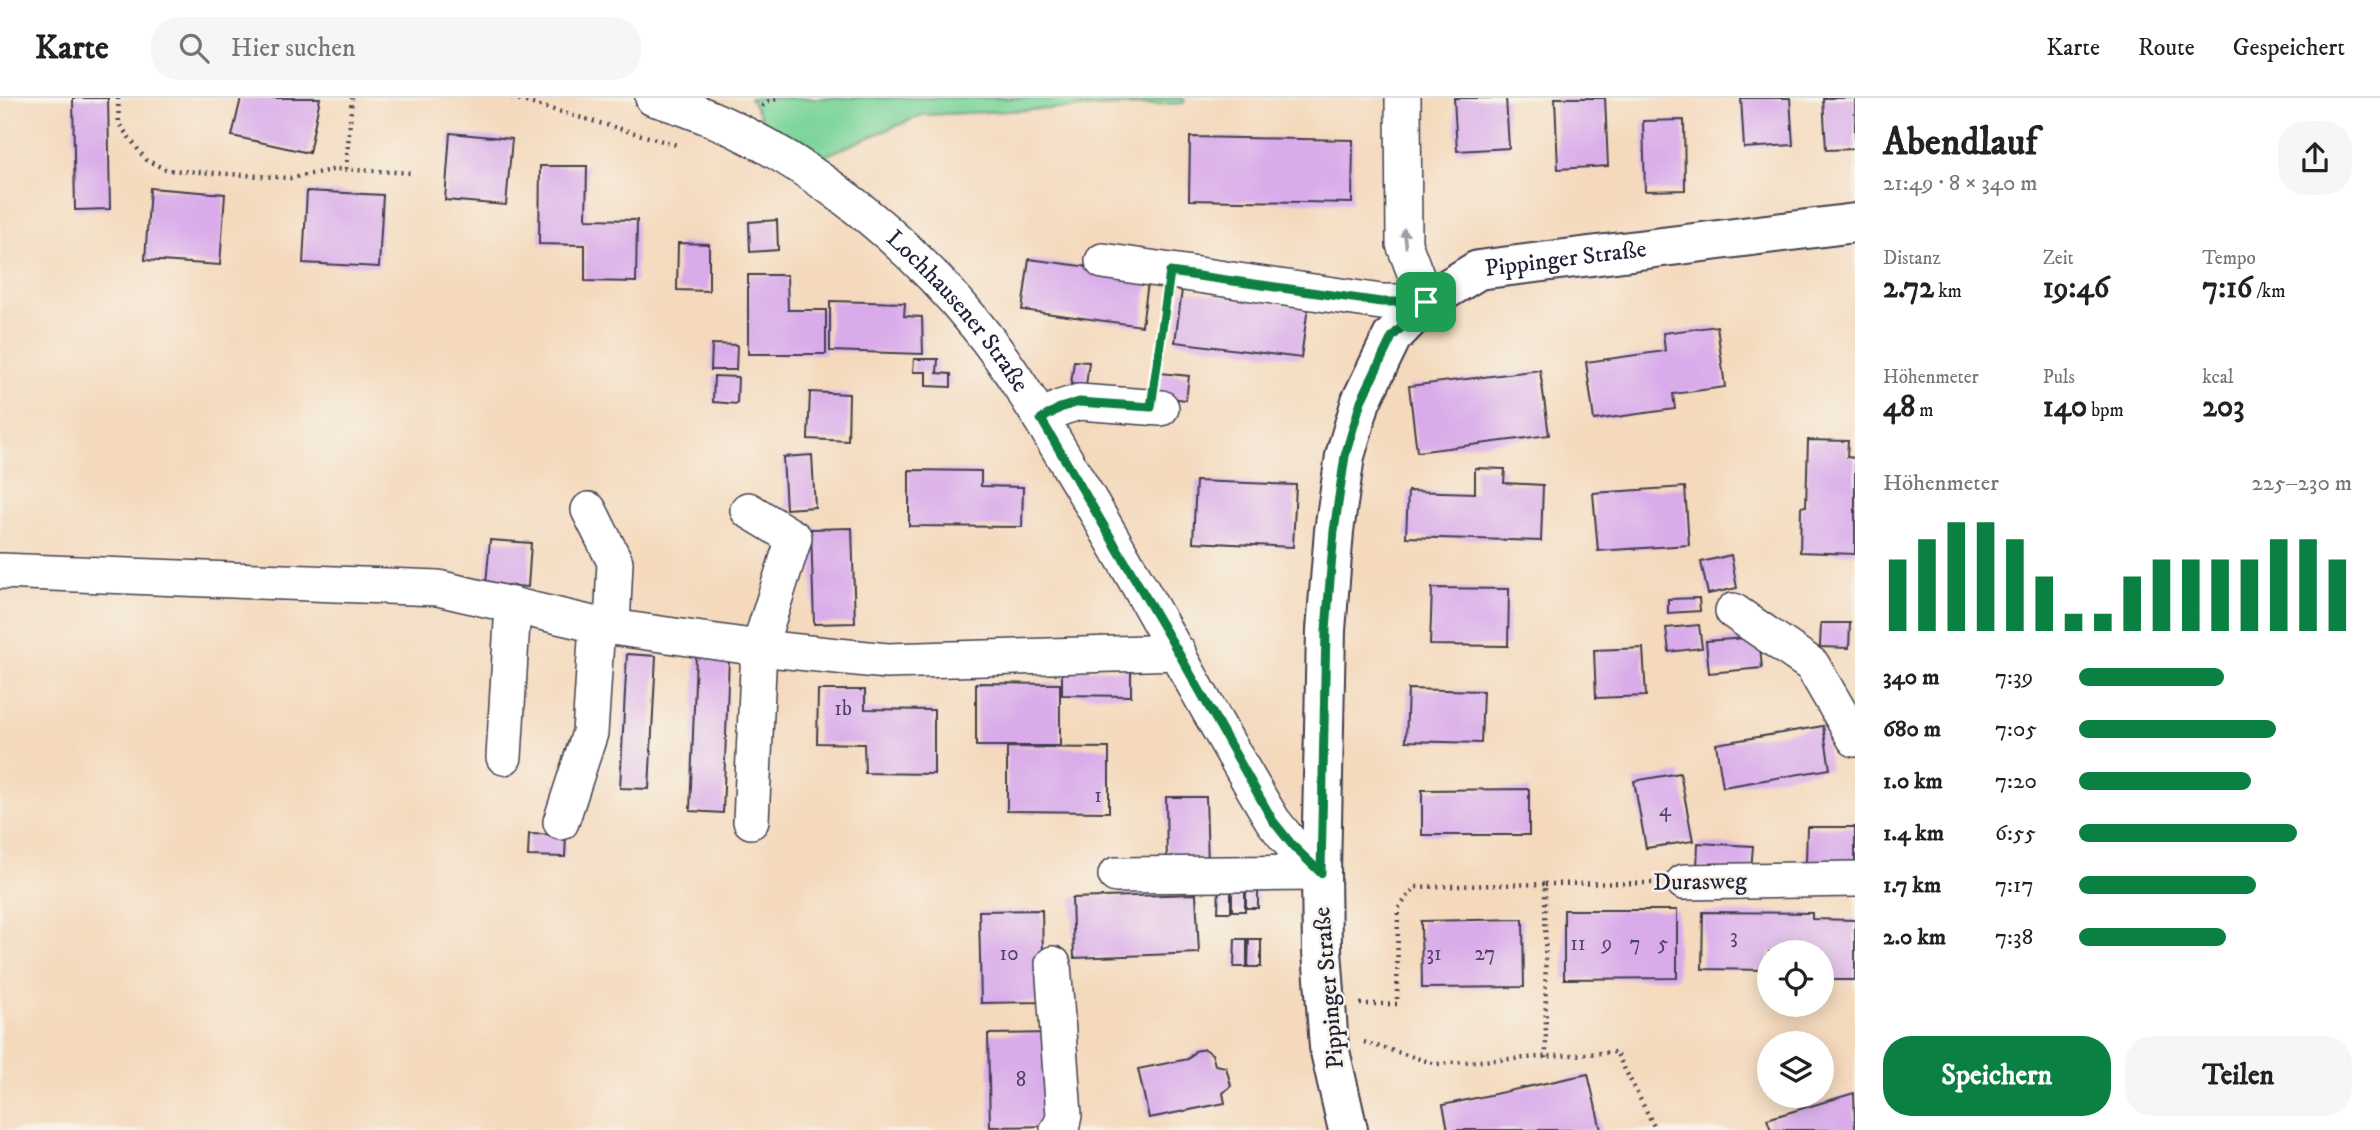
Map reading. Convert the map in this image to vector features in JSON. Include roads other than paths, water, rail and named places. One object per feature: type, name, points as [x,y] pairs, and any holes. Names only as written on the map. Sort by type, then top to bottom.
[{"type":"main road","name":"Pippinger Straße","points":[[1348,1130],[1329,1047],[1322,962],[1326,630],[1334,531],[1345,456],[1361,401],[1392,337],[1426,302],[1478,270],[1855,223]]},
{"type":"street","name":"Lochhausener Straße","points":[[653,98],[732,113],[849,202],[913,258],[977,326],[1041,419],[1178,652],[1273,821],[1293,846],[1321,873]]},
{"type":"street","points":[[1103,261],[1381,302],[1426,302],[1404,243],[1403,98]]},
{"type":"street","points":[[1041,419],[1060,408],[1079,402],[1156,407]]},
{"type":"street","points":[[561,822],[590,733],[615,562],[589,510]]},
{"type":"street","points":[[748,510],[794,538],[759,648],[751,821]]},
{"type":"street","points":[[0,571],[438,588],[605,626],[759,648],[887,661],[1178,652]]},
{"type":"street","points":[[504,757],[513,605]]},
{"type":"street","points":[[1733,611],[1812,665],[1855,739]]},
{"type":"street","points":[[1116,875],[1321,873]]},
{"type":"street","name":"Durasweg","points":[[1684,882],[1855,879]]},
{"type":"street","points":[[1053,964],[1064,1115],[1058,1130]]}]
